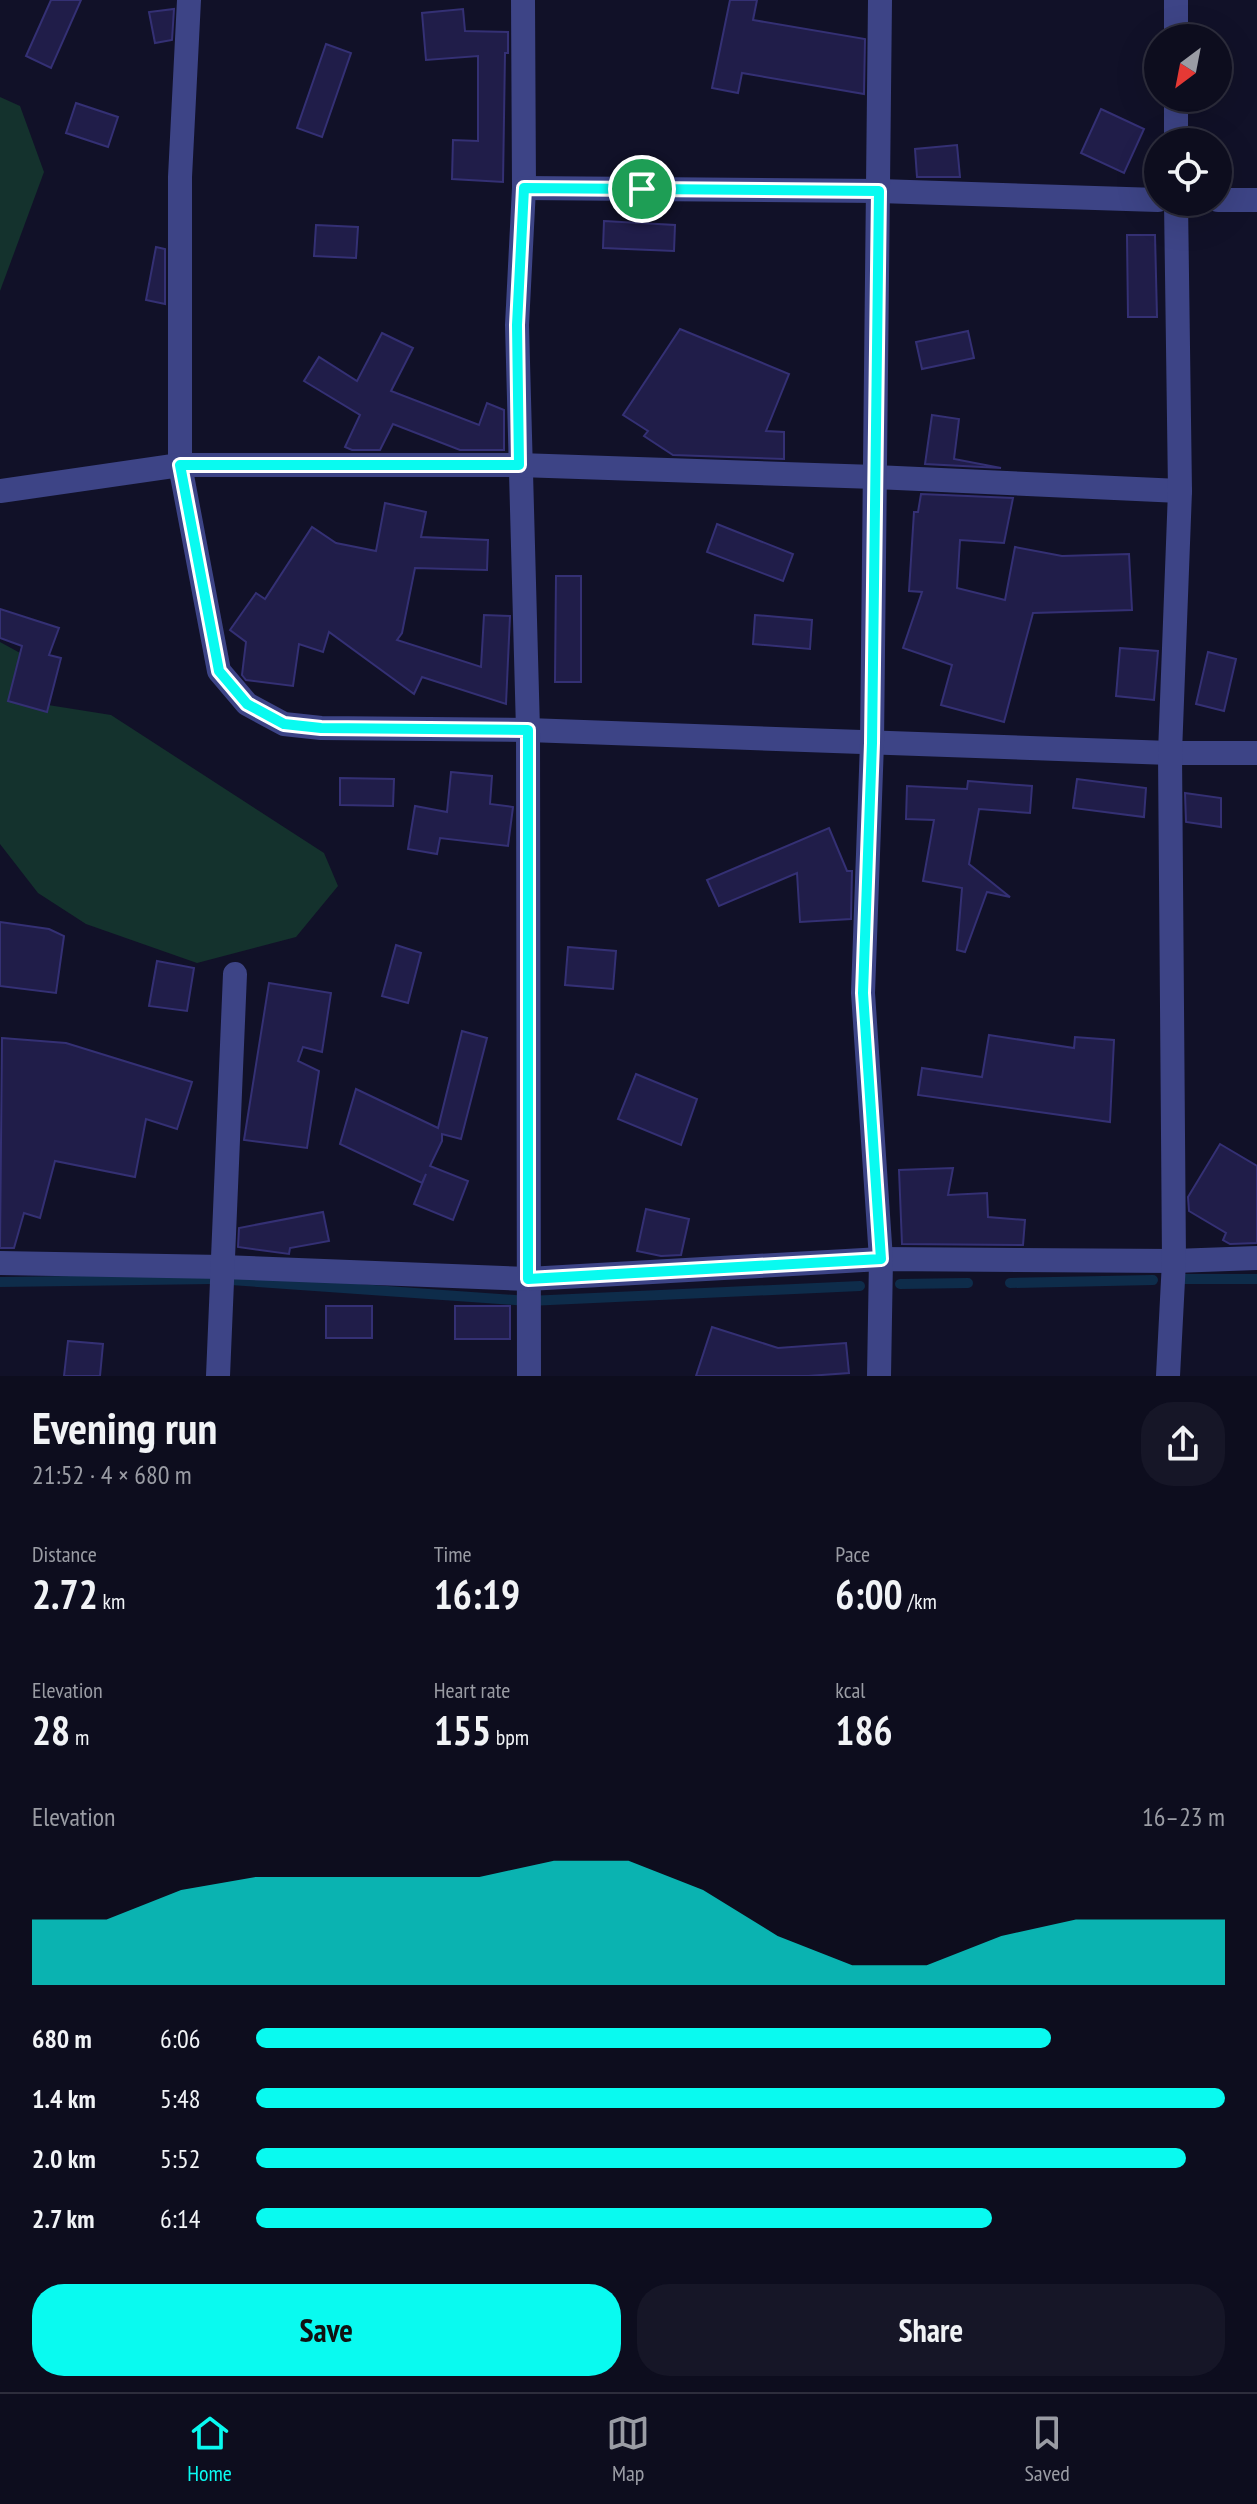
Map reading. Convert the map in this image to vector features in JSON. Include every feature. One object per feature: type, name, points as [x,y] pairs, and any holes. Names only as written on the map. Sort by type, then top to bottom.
[{"type":"street","points":[[189,0],[180,177],[180,465],[219,671],[247,704],[284,724],[321,728],[528,730],[1170,753],[1257,753]]},
{"type":"street","points":[[523,0],[524,188],[517,325],[528,730],[529,1376]]},
{"type":"street","points":[[879,1376],[881,1259],[863,993],[872,743],[880,0]]},
{"type":"street","points":[[1176,0],[1176,24]]},
{"type":"street","points":[[524,188],[879,191],[1144,200]]},
{"type":"street","points":[[1232,200],[1257,200]]},
{"type":"street","points":[[1168,1376],[1174,1261],[1170,753],[1180,491],[1176,216]]},
{"type":"street","points":[[0,491],[180,465],[519,465],[1180,491]]},
{"type":"street","points":[[218,1376],[235,974]]},
{"type":"street","points":[[0,1263],[222,1267],[528,1279],[881,1259],[1174,1261],[1257,1258]]},
{"type":"green space","points":[[0,97],[20,106],[44,172],[0,291]]},
{"type":"green space","points":[[0,642],[42,665],[48,705],[111,715],[324,853],[338,886],[296,937],[197,963],[86,924],[38,893],[0,844]]},
{"type":"building","points":[[51,0],[81,0],[51,68],[26,56]]},
{"type":"building","points":[[730,0],[757,0],[753,20],[865,39],[864,94],[742,73],[738,93],[712,88]]},
{"type":"building","points":[[174,9],[172,40],[155,43],[149,12]]},
{"type":"building","points":[[463,9],[465,31],[508,32],[503,182],[452,179],[453,140],[478,141],[478,56],[426,60],[422,13]]},
{"type":"building","points":[[326,44],[351,53],[322,137],[297,128]]},
{"type":"building","points":[[76,103],[118,117],[108,147],[66,133]]},
{"type":"building","points":[[1101,109],[1144,129],[1124,173],[1081,153]]},
{"type":"building","points":[[957,145],[960,177],[917,177],[915,149]]},
{"type":"building","points":[[604,221],[675,225],[674,251],[603,248]]},
{"type":"building","points":[[316,225],[358,227],[356,258],[314,256]]},
{"type":"building","points":[[1127,235],[1155,235],[1157,317],[1128,317]]},
{"type":"building","points":[[156,247],[165,249],[165,304],[146,300]]},
{"type":"building","points":[[680,329],[789,374],[766,431],[784,432],[784,459],[673,455],[644,436],[648,431],[623,415]]},
{"type":"building","points":[[968,331],[974,358],[922,369],[916,342]]},
{"type":"building","points":[[382,333],[413,348],[391,391],[479,425],[487,403],[504,410],[504,450],[460,450],[393,424],[380,450],[345,447],[360,415],[304,381],[319,357],[357,381]]},
{"type":"building","points":[[932,415],[959,419],[954,459],[1001,468],[925,464]]},
{"type":"building","points":[[921,494],[1013,498],[1004,543],[960,540],[957,588],[1005,600],[1015,547],[1062,556],[1129,554],[1132,610],[1033,613],[1004,722],[941,705],[952,665],[903,648],[922,592],[909,591],[914,512],[918,512]]},
{"type":"building","points":[[385,503],[426,512],[421,537],[488,540],[487,570],[415,568],[402,633],[397,640],[481,667],[484,615],[510,616],[506,704],[422,677],[414,694],[329,632],[323,652],[299,644],[293,686],[246,680],[242,675],[246,642],[230,630],[256,593],[265,599],[312,527],[336,543],[376,551]]},
{"type":"building","points":[[717,524],[793,554],[783,581],[707,552]]},
{"type":"building","points":[[556,576],[581,576],[581,682],[555,682]]},
{"type":"building","points":[[0,609],[59,628],[49,655],[61,658],[47,712],[8,701],[22,646],[0,638]]},
{"type":"building","points":[[755,615],[812,620],[810,649],[753,644]]},
{"type":"building","points":[[1120,648],[1158,651],[1154,700],[1116,696]]},
{"type":"building","points":[[1208,652],[1236,659],[1224,711],[1196,704]]},
{"type":"building","points":[[451,772],[492,776],[490,804],[513,807],[508,846],[440,838],[437,854],[408,849],[415,806],[447,812]]},
{"type":"building","points":[[340,778],[394,779],[393,806],[340,805]]},
{"type":"building","points":[[1077,779],[1146,788],[1144,817],[1073,808]]},
{"type":"building","points":[[968,781],[1032,786],[1030,813],[979,809],[969,864],[1010,897],[987,892],[965,952],[957,950],[962,888],[923,881],[934,820],[906,819],[907,786],[967,789]]},
{"type":"building","points":[[1185,793],[1221,798],[1221,827],[1186,822]]},
{"type":"building","points":[[829,828],[847,871],[852,871],[851,919],[800,922],[797,873],[719,906],[707,880]]},
{"type":"building","points":[[0,922],[49,929],[64,936],[56,993],[0,986]]},
{"type":"building","points":[[396,945],[421,953],[408,1003],[382,996]]},
{"type":"building","points":[[568,947],[616,951],[613,989],[565,985]]},
{"type":"building","points":[[157,961],[194,968],[187,1011],[149,1006]]},
{"type":"building","points":[[269,983],[331,993],[322,1052],[303,1047],[298,1061],[319,1071],[307,1148],[244,1140]]},
{"type":"building","points":[[462,1031],[487,1038],[461,1139],[442,1134],[442,1141],[430,1166],[468,1181],[453,1220],[414,1204],[426,1174],[422,1183],[340,1144],[356,1089],[438,1128]]},
{"type":"building","points":[[989,1035],[1074,1048],[1075,1037],[1114,1040],[1110,1122],[918,1095],[922,1068],[982,1077]]},
{"type":"building","points":[[2,1038],[66,1043],[192,1082],[177,1129],[146,1119],[135,1177],[55,1161],[40,1218],[24,1213],[14,1248],[0,1248]]},
{"type":"building","points":[[636,1074],[697,1099],[681,1145],[618,1119]]},
{"type":"building","points":[[1220,1144],[1257,1166],[1257,1243],[1230,1244],[1223,1240],[1226,1233],[1189,1211],[1188,1197]]},
{"type":"building","points":[[953,1168],[948,1195],[987,1193],[988,1217],[1025,1220],[1023,1245],[902,1244],[899,1170]]},
{"type":"building","points":[[646,1209],[689,1219],[681,1255],[661,1256],[637,1251]]},
{"type":"building","points":[[323,1212],[329,1241],[290,1248],[289,1254],[238,1247],[239,1228]]},
{"type":"building","points":[[326,1306],[372,1306],[372,1338],[326,1338]]},
{"type":"building","points":[[455,1306],[510,1306],[510,1339],[455,1339]]},
{"type":"building","points":[[712,1327],[778,1348],[846,1343],[849,1373],[696,1376]]},
{"type":"building","points":[[68,1341],[103,1344],[100,1376],[64,1376]]},
{"type":"waterway","points":[[0,1282],[212,1279]]},
{"type":"waterway","points":[[1185,1279],[1257,1279]]},
{"type":"waterway","points":[[231,1280],[528,1301],[860,1286]]},
{"type":"waterway","points":[[1010,1283],[1153,1280]]},
{"type":"waterway","points":[[900,1284],[968,1283]]},
{"type":"route","points":[[524,188],[642,189],[879,191],[872,743],[863,993],[881,1259],[528,1279],[528,730],[321,728],[284,724],[247,704],[219,671],[180,465],[519,465],[517,325],[524,188]]}]
